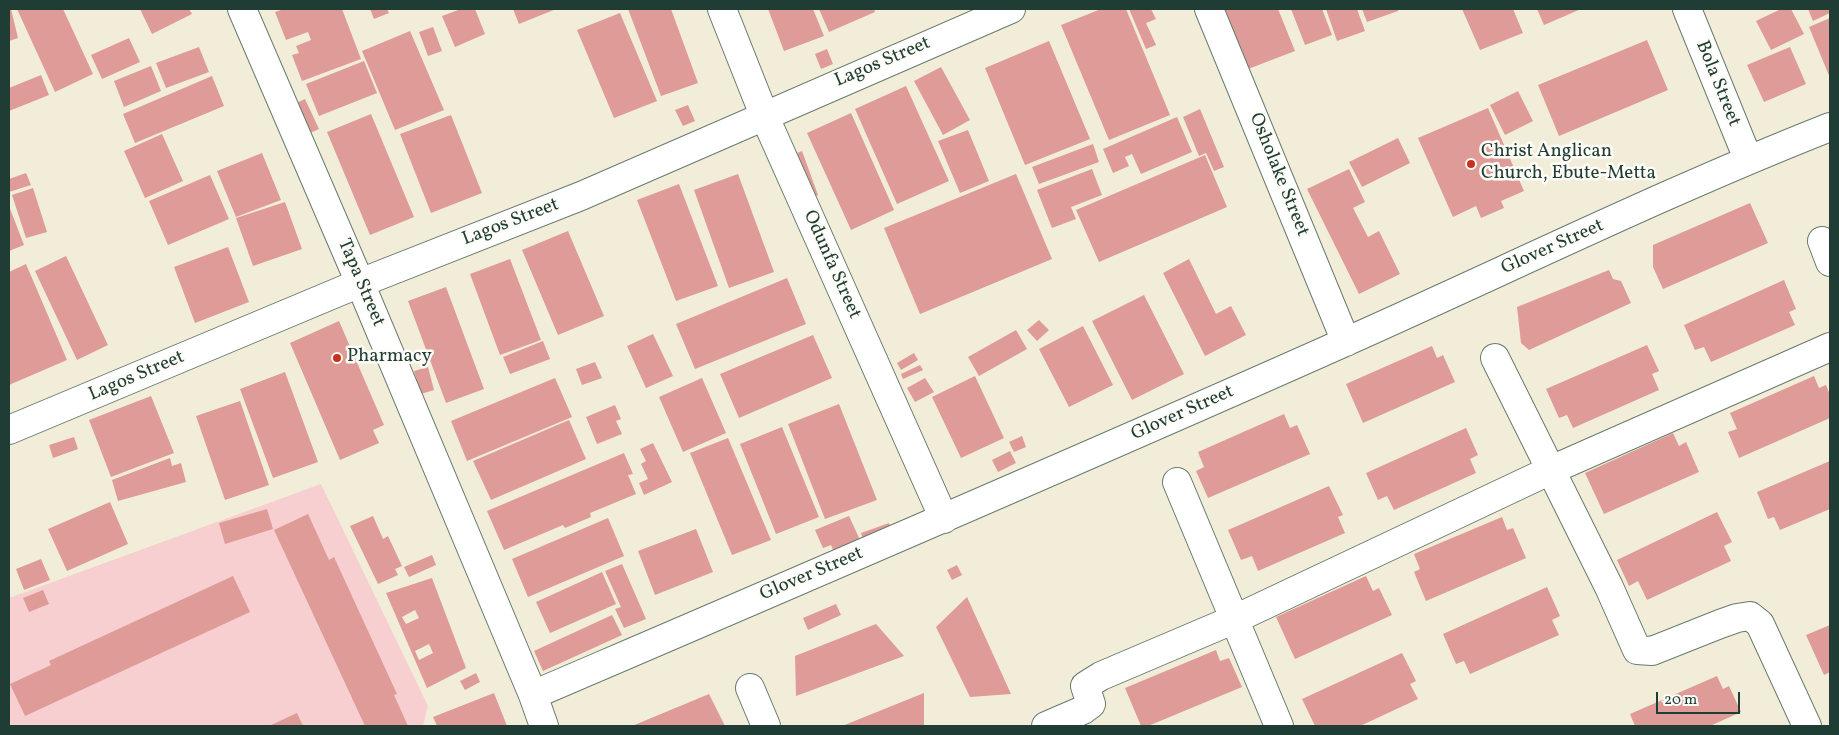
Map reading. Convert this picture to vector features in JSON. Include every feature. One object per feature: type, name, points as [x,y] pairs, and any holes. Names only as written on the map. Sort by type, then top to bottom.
[{"type":"street","name":"Tapa Street","points":[[242,9],[360,283],[533,695],[544,726]]},
{"type":"street","name":"Odunfa Street","points":[[722,9],[764,115],[944,519]]},
{"type":"street","name":"Lagos Street","points":[[9,430],[360,283],[581,196],[1011,9]]},
{"type":"street","name":"Osholake Street","points":[[1209,9],[1346,342]]},
{"type":"street","name":"Bola Street","points":[[1687,9],[1748,159]]},
{"type":"street","name":"Glover Street","points":[[533,695],[944,519],[1346,342],[1748,159],[1830,126]]},
{"type":"street","points":[[1046,726],[1083,710],[1091,704],[1085,686],[1102,676],[1235,619],[1551,470],[1830,348]]},
{"type":"street","points":[[1495,358],[1637,650],[1652,652],[1720,624],[1750,616],[1760,624],[1807,726]]},
{"type":"street","points":[[1177,482],[1280,726]]},
{"type":"street","points":[[750,688],[766,726]]},
{"type":"shaded area","points":[[321,484],[428,706],[423,726],[9,726],[9,598]]},
{"type":"building","points":[[9,9],[11,9],[18,38],[9,41]]},
{"type":"building","points":[[17,9],[63,9],[93,74],[55,92]]},
{"type":"building","points":[[140,9],[189,9],[192,14],[152,34]]},
{"type":"building","points":[[284,9],[342,9],[361,59],[302,81],[292,55],[299,53],[296,46],[311,40],[308,32],[286,40],[275,12]]},
{"type":"building","points":[[370,9],[387,9],[389,13],[374,19]]},
{"type":"building","points":[[461,9],[475,9],[485,34],[455,47],[442,16]]},
{"type":"building","points":[[513,9],[556,9],[519,24]]},
{"type":"building","points":[[628,9],[671,9],[698,83],[661,96]]},
{"type":"building","points":[[768,9],[813,9],[824,36],[784,51]]},
{"type":"building","points":[[819,9],[874,9],[875,12],[829,32]]},
{"type":"building","points":[[1101,9],[1126,9],[1170,115],[1109,140],[1061,25]]},
{"type":"building","points":[[1129,9],[1151,9],[1156,19],[1146,23],[1156,45],[1146,49]]},
{"type":"building","points":[[1225,9],[1278,9],[1295,51],[1248,69]]},
{"type":"building","points":[[1291,9],[1322,9],[1332,35],[1305,45]]},
{"type":"building","points":[[1326,9],[1357,9],[1365,31],[1337,41]]},
{"type":"building","points":[[1362,9],[1398,9],[1398,11],[1367,22]]},
{"type":"building","points":[[1462,9],[1513,9],[1523,33],[1480,50]]},
{"type":"building","points":[[1537,9],[1581,9],[1544,25]]},
{"type":"building","points":[[1781,9],[1791,9],[1804,34],[1771,50],[1756,21]]},
{"type":"building","points":[[1808,9],[1830,9],[1830,13],[1813,21]]},
{"type":"building","points":[[620,13],[657,101],[614,118],[577,30]]},
{"type":"building","points":[[1830,18],[1830,78],[1809,27]]},
{"type":"building","points":[[433,27],[442,51],[428,56],[419,32]]},
{"type":"building","points":[[410,31],[444,110],[395,130],[362,51]]},
{"type":"building","points":[[129,38],[140,62],[102,79],[91,55]]},
{"type":"building","points":[[1647,40],[1668,90],[1559,136],[1538,85]]},
{"type":"building","points":[[1049,41],[1090,139],[1025,165],[985,68]]},
{"type":"building","points":[[199,47],[209,72],[166,88],[156,63]]},
{"type":"building","points":[[1790,47],[1806,84],[1764,102],[1747,65]]},
{"type":"building","points":[[827,49],[833,64],[821,69],[815,54]]},
{"type":"building","points":[[364,61],[377,93],[319,116],[306,84]]},
{"type":"building","points":[[151,66],[161,91],[124,107],[114,81]]},
{"type":"building","points":[[941,67],[970,120],[943,135],[914,81]]},
{"type":"building","points":[[41,75],[49,95],[9,111],[9,88]]},
{"type":"building","points":[[212,76],[224,106],[135,143],[123,114]]},
{"type":"building","points":[[906,86],[949,181],[897,204],[855,109]]},
{"type":"building","points":[[1518,91],[1533,121],[1505,135],[1490,105]]},
{"type":"building","points":[[305,99],[319,129],[303,136],[290,106]]},
{"type":"building","points":[[688,105],[695,121],[683,126],[675,110]]},
{"type":"building","name":"Christ Anglican Church, Ebute-Metta","points":[[1488,108],[1524,191],[1501,201],[1504,208],[1481,218],[1476,206],[1453,217],[1418,138]]},
{"type":"building","points":[[1200,109],[1224,167],[1214,171],[1206,153],[1199,156],[1183,117]]},
{"type":"building","points":[[851,113],[894,210],[851,230],[807,133]]},
{"type":"building","points":[[371,114],[414,217],[370,235],[327,132]]},
{"type":"building","points":[[451,115],[482,193],[431,213],[400,134]]},
{"type":"building","points":[[1177,117],[1192,152],[1141,174],[1132,154],[1125,157],[1129,166],[1113,173],[1103,149]]},
{"type":"building","points":[[968,130],[989,181],[960,193],[938,141]]},
{"type":"building","points":[[162,134],[183,181],[145,198],[124,151]]},
{"type":"building","points":[[1398,138],[1410,163],[1362,187],[1349,162]]},
{"type":"building","points":[[1093,144],[1099,162],[1039,184],[1032,167]]},
{"type":"building","points":[[802,151],[818,195],[802,202],[785,158]]},
{"type":"building","points":[[262,153],[281,200],[236,217],[217,171]]},
{"type":"building","points":[[1205,155],[1227,207],[1099,262],[1076,210]]},
{"type":"building","points":[[1092,169],[1102,195],[1071,207],[1076,219],[1052,228],[1037,190]]},
{"type":"building","points":[[1349,169],[1365,202],[1353,208],[1368,237],[1379,231],[1400,274],[1359,294],[1307,189]]},
{"type":"building","points":[[26,173],[31,185],[9,192],[9,179]]},
{"type":"building","points":[[738,174],[774,272],[729,288],[694,190]]},
{"type":"building","points":[[1016,174],[1052,259],[920,314],[884,228]]},
{"type":"building","points":[[210,175],[229,219],[168,245],[149,201]]},
{"type":"building","points":[[679,184],[718,286],[676,301],[637,200]]},
{"type":"building","points":[[33,188],[47,232],[26,238],[12,195]]},
{"type":"building","points":[[285,202],[302,249],[253,266],[236,218]]},
{"type":"building","points":[[1750,203],[1768,243],[1663,289],[1653,267],[1653,245]]},
{"type":"building","points":[[9,206],[24,245],[9,251]]},
{"type":"building","points":[[568,231],[604,316],[558,335],[522,250]]},
{"type":"building","points":[[228,247],[249,302],[195,323],[174,267]]},
{"type":"building","points":[[66,256],[108,345],[77,360],[35,271]]},
{"type":"building","points":[[510,259],[541,340],[500,355],[470,274]]},
{"type":"building","points":[[1189,259],[1216,314],[1231,306],[1246,335],[1205,356],[1163,273]]},
{"type":"building","points":[[26,264],[67,360],[9,385],[9,272]]},
{"type":"building","points":[[1609,270],[1613,279],[1621,281],[1631,303],[1529,350],[1521,343],[1517,307]]},
{"type":"building","points":[[787,278],[806,324],[695,369],[676,324]]},
{"type":"building","points":[[1784,280],[1796,309],[1789,312],[1795,325],[1711,362],[1704,347],[1695,350],[1684,325]]},
{"type":"building","points":[[446,287],[484,389],[446,403],[408,301]]},
{"type":"building","points":[[1144,295],[1184,374],[1132,400],[1092,321]]},
{"type":"building","points":[[1039,320],[1049,330],[1037,341],[1027,330]]},
{"type":"building","points":[[339,321],[384,425],[373,430],[379,443],[340,460],[290,343]]},
{"type":"building","points":[[1083,326],[1113,385],[1069,407],[1039,349]]},
{"type":"building","points":[[1016,330],[1027,349],[979,376],[968,357]]},
{"type":"building","points":[[653,334],[673,376],[646,388],[627,346]]},
{"type":"building","points":[[813,335],[832,378],[739,418],[720,374]]},
{"type":"building","points":[[543,341],[550,359],[510,374],[503,357]]},
{"type":"building","points":[[1647,345],[1659,371],[1652,374],[1659,390],[1573,428],[1567,415],[1559,418],[1546,389]]},
{"type":"building","points":[[1432,346],[1437,358],[1443,355],[1455,382],[1363,423],[1346,384]]},
{"type":"building","points":[[914,353],[918,360],[901,370],[897,363]]},
{"type":"building","points":[[595,362],[602,378],[582,385],[576,369]]},
{"type":"building","points":[[920,365],[923,370],[903,379],[901,374]]},
{"type":"building","points":[[428,367],[434,390],[421,394],[414,371]]},
{"type":"building","points":[[285,372],[318,462],[273,478],[240,389]]},
{"type":"building","points":[[975,376],[1004,438],[961,458],[932,397]]},
{"type":"building","points":[[1814,376],[1819,388],[1826,385],[1830,395],[1830,418],[1739,458],[1728,432],[1737,429],[1730,413]]},
{"type":"building","points":[[555,378],[572,417],[467,461],[451,421]]},
{"type":"building","points":[[702,378],[726,433],[683,452],[659,397]]},
{"type":"building","points":[[925,378],[934,392],[915,402],[907,388]]},
{"type":"building","points":[[151,396],[174,453],[111,477],[89,420]]},
{"type":"building","points":[[240,401],[269,485],[225,500],[196,416]]},
{"type":"building","points":[[839,404],[877,500],[825,519],[788,424]]},
{"type":"building","points":[[615,405],[621,419],[616,421],[622,434],[597,444],[586,417]]},
{"type":"building","points":[[1284,414],[1290,428],[1297,425],[1310,454],[1208,498],[1196,471],[1204,467],[1198,452]]},
{"type":"building","points":[[569,420],[586,459],[491,500],[473,461]]},
{"type":"building","points":[[782,427],[819,517],[776,534],[740,444]]},
{"type":"building","points":[[1466,428],[1478,455],[1470,459],[1476,473],[1394,510],[1387,496],[1378,500],[1366,473]]},
{"type":"building","points":[[1673,433],[1679,446],[1686,442],[1699,472],[1604,514],[1585,473]]},
{"type":"building","points":[[1022,436],[1026,447],[1014,452],[1009,442]]},
{"type":"building","points":[[74,437],[78,449],[53,458],[49,445]]},
{"type":"building","points":[[728,438],[771,540],[732,555],[690,453]]},
{"type":"building","points":[[653,443],[672,482],[644,495],[639,483],[648,479],[641,464],[646,461],[640,449]]},
{"type":"building","points":[[1010,451],[1016,463],[998,472],[992,460]]},
{"type":"building","points":[[624,453],[633,474],[628,475],[636,494],[590,513],[591,517],[565,528],[563,525],[504,550],[487,511]]},
{"type":"building","points":[[170,458],[172,466],[181,463],[186,482],[118,501],[112,480]]},
{"type":"building","points":[[1830,461],[1830,509],[1780,530],[1774,517],[1768,519],[1757,492]]},
{"type":"building","points":[[1329,486],[1343,515],[1338,517],[1345,533],[1258,571],[1252,556],[1241,560],[1228,530]]},
{"type":"building","points":[[110,502],[128,544],[67,571],[48,529]]},
{"type":"building","points":[[267,509],[273,529],[225,544],[219,523]]},
{"type":"building","points":[[1717,512],[1732,542],[1724,546],[1731,561],[1647,600],[1638,581],[1629,586],[1617,560]]},
{"type":"building","points":[[308,514],[329,560],[334,557],[397,694],[394,695],[408,726],[365,726],[274,530]]},
{"type":"building","points":[[373,516],[383,539],[388,536],[402,566],[395,569],[398,575],[378,584],[350,526]]},
{"type":"building","points":[[849,516],[860,540],[834,552],[831,545],[823,548],[815,530]]},
{"type":"building","points":[[1502,517],[1507,530],[1513,528],[1526,558],[1426,601],[1414,572],[1420,569],[1414,554]]},
{"type":"building","points":[[608,518],[624,556],[528,597],[512,559]]},
{"type":"building","points":[[889,523],[894,538],[866,548],[861,533]]},
{"type":"building","points":[[696,529],[713,572],[655,595],[638,551]]},
{"type":"building","points":[[432,555],[436,565],[409,577],[404,567]]},
{"type":"building","points":[[41,559],[50,580],[24,590],[16,569]]},
{"type":"building","points":[[622,564],[646,619],[624,628],[615,609],[621,607],[605,571]]},
{"type":"building","points":[[957,565],[962,575],[952,580],[947,570]]},
{"type":"building","points":[[602,572],[616,604],[550,633],[536,602]]},
{"type":"building","points":[[233,576],[250,612],[25,716],[10,684],[51,665],[49,661]]},
{"type":"building","points":[[1366,576],[1373,591],[1379,588],[1392,615],[1295,659],[1276,617]]},
{"type":"building","points":[[432,578],[466,668],[427,688],[386,593]],"holes":[[[415,610],[419,618],[406,624],[402,617]],[[429,644],[433,653],[419,660],[415,651]]]},
{"type":"building","points":[[1547,587],[1560,616],[1552,620],[1559,635],[1470,674],[1464,661],[1456,664],[1443,634]]},
{"type":"building","points":[[43,590],[49,604],[29,612],[23,598]]},
{"type":"building","points":[[967,597],[1011,694],[970,697],[936,627]]},
{"type":"building","points":[[836,604],[841,615],[808,630],[803,618]]},
{"type":"building","points":[[612,615],[622,635],[543,671],[534,651]]},
{"type":"building","points":[[876,624],[904,656],[796,696],[795,656]]},
{"type":"building","points":[[1830,625],[1830,672],[1824,675],[1806,635]]},
{"type":"building","points":[[1216,650],[1220,661],[1229,658],[1242,687],[1148,726],[1141,726],[1125,688]]},
{"type":"building","points":[[1402,653],[1416,681],[1410,684],[1418,699],[1360,726],[1315,726],[1302,699]]},
{"type":"building","points":[[476,673],[480,682],[465,690],[460,681]]},
{"type":"building","points":[[1717,676],[1723,689],[1729,686],[1741,712],[1710,726],[1635,726],[1630,714]]},
{"type":"building","points":[[494,693],[507,726],[437,726],[433,717]]},
{"type":"building","points":[[924,693],[924,726],[842,726]]},
{"type":"building","points":[[709,694],[725,726],[632,726]]},
{"type":"building","points":[[297,713],[303,726],[269,726]]},
{"type":"place","name":"Christ Anglican Church, Ebute-Metta","points":[[1471,164]]},
{"type":"place","name":"Pharmacy","points":[[337,358]]}]
